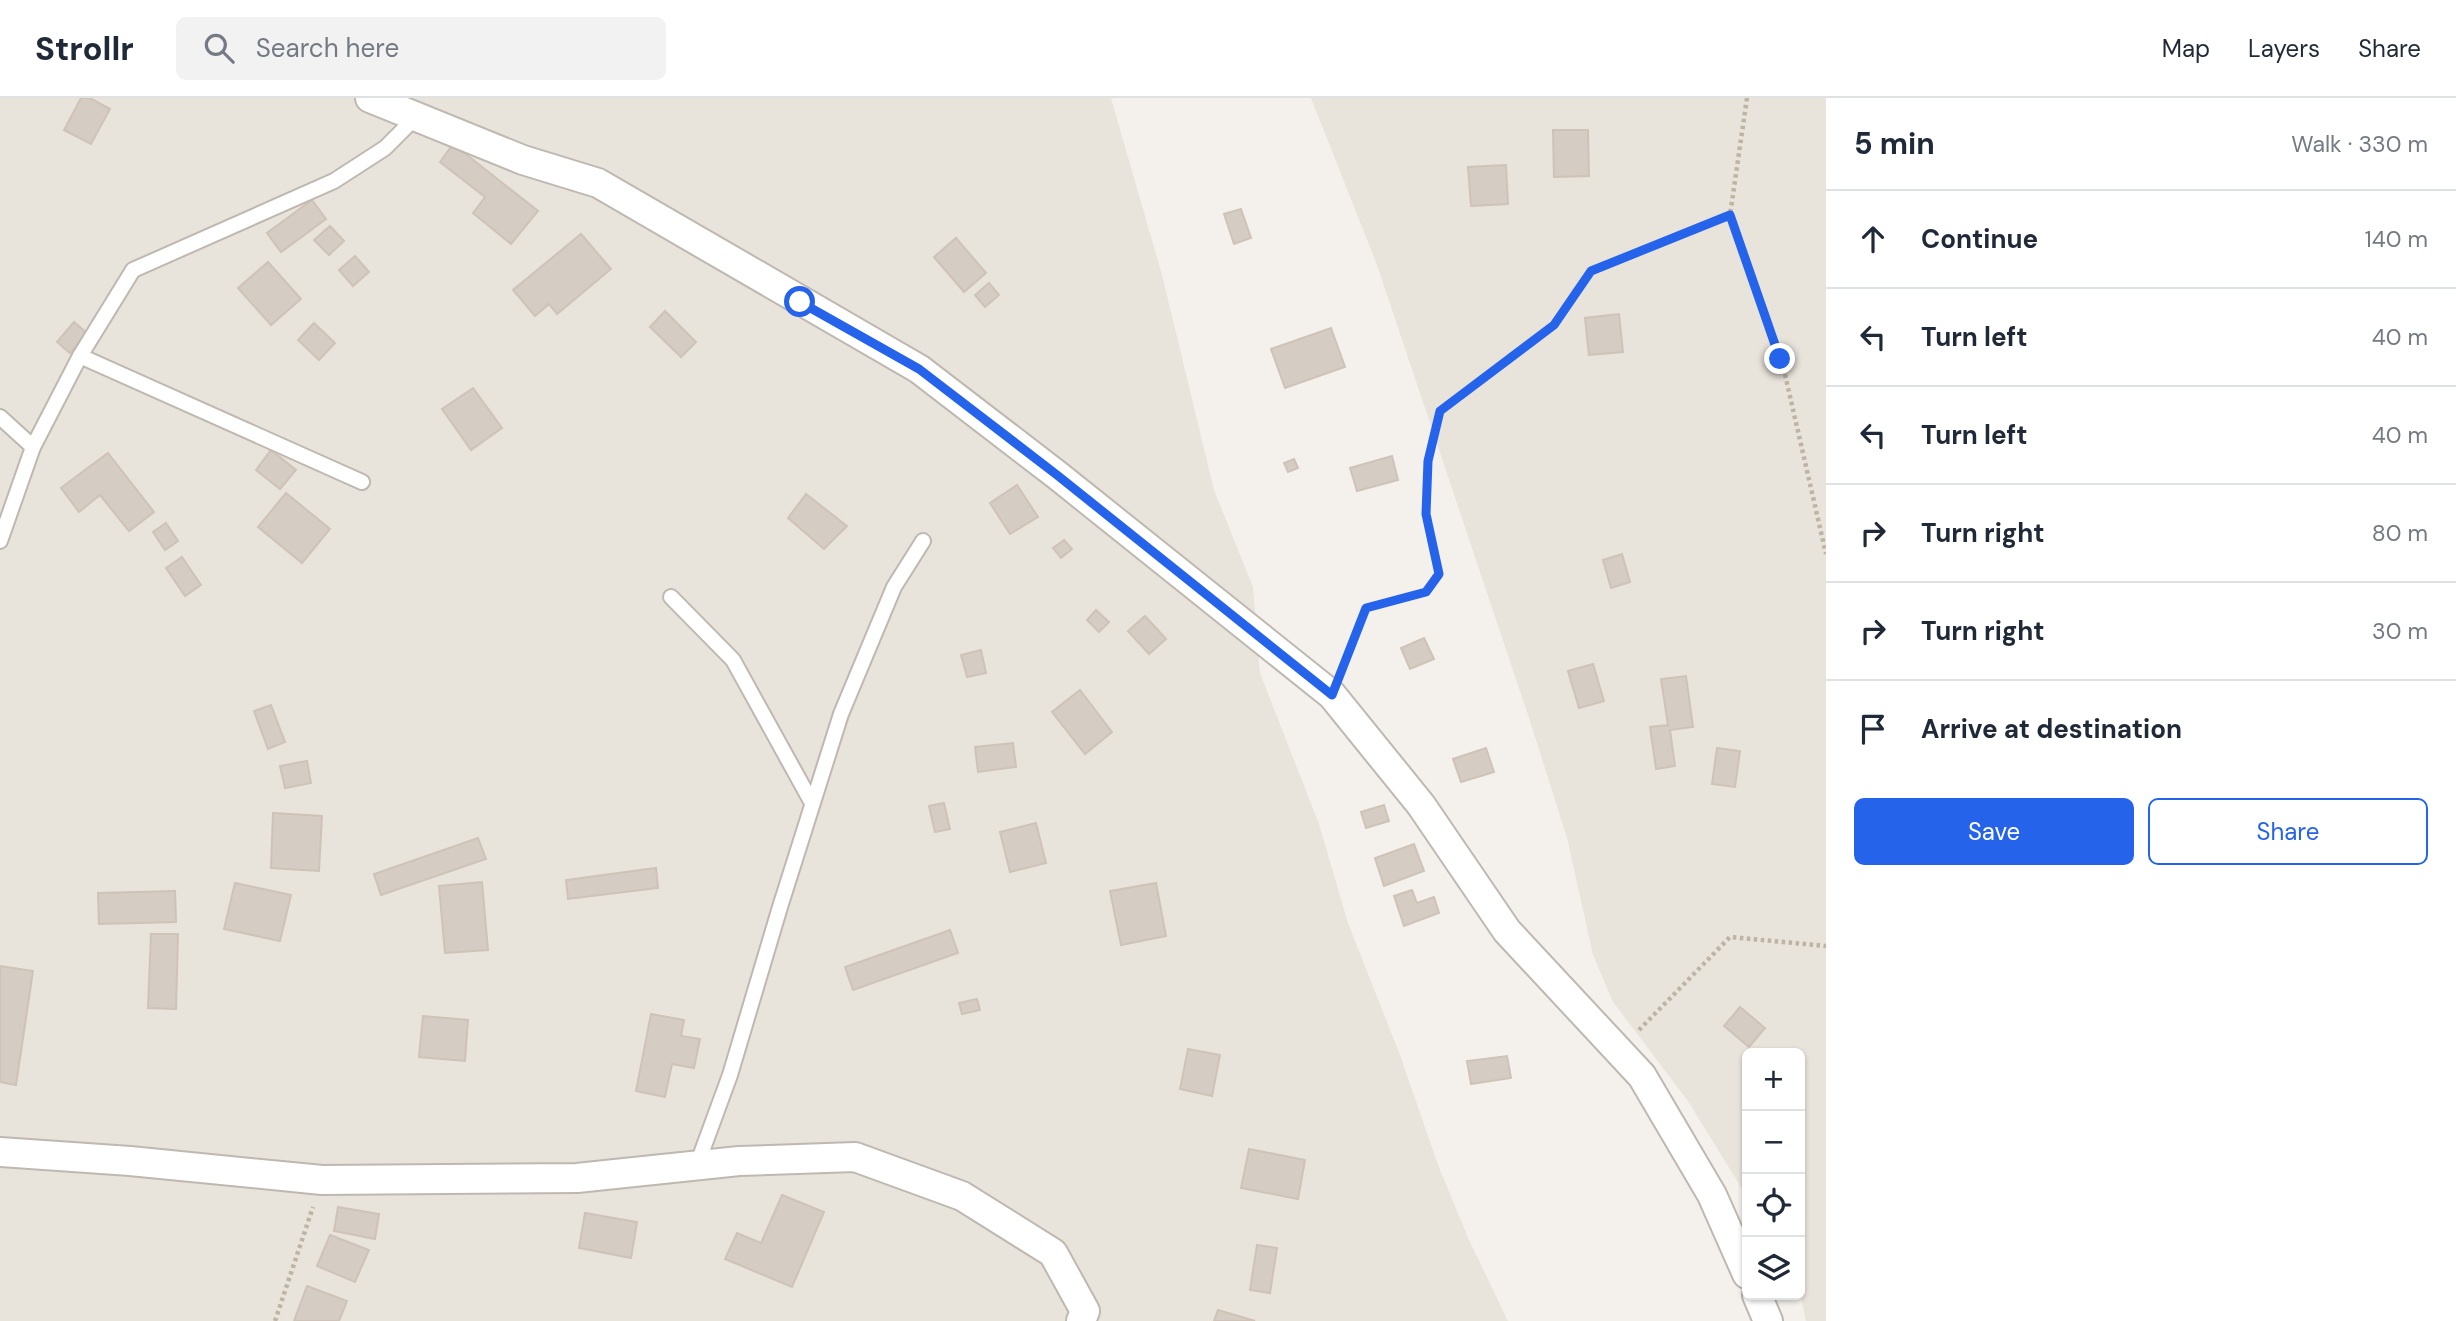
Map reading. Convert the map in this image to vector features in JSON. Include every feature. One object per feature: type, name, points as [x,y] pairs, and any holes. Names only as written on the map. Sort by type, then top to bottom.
[{"type":"street","points":[[370,98],[523,160],[598,183],[919,369],[1057,475],[1332,695],[1421,805],[1507,931],[1642,1076],[1712,1195],[1742,1263]]},
{"type":"street","points":[[0,1152],[130,1161],[322,1180],[577,1178],[697,1165],[855,1157],[962,1196],[1052,1253],[1085,1311],[1081,1321]]},
{"type":"street","points":[[1758,1300],[1768,1321]]},
{"type":"lane","points":[[0,541],[33,447],[80,356],[133,270],[334,181],[385,148],[415,117]]},
{"type":"lane","points":[[80,356],[362,482]]},
{"type":"lane","points":[[0,417],[33,447]]},
{"type":"lane","points":[[697,1165],[730,1075],[841,714],[894,587],[923,541]]},
{"type":"lane","points":[[671,597],[733,660],[778,737],[812,803]]},
{"type":"path","points":[[1747,98],[1730,215],[1784,370],[1826,554]]},
{"type":"path","points":[[1332,695],[1366,608],[1426,592],[1439,574],[1426,514],[1428,461],[1440,411],[1554,325],[1591,271],[1730,215]]},
{"type":"path","points":[[1618,1051],[1730,937],[1826,946]]},
{"type":"path","points":[[275,1321],[322,1180]]},
{"type":"shaded area","points":[[0,98],[1111,98],[1162,275],[1214,490],[1253,587],[1260,673],[1319,824],[1348,923],[1400,1055],[1438,1165],[1469,1240],[1508,1321],[0,1321]]},
{"type":"shaded area","points":[[1311,98],[1826,98],[1826,1321],[1806,1321],[1802,1300],[1805,1300],[1805,1048],[1742,1048],[1742,1189],[1688,1101],[1613,1002],[1593,955],[1567,838],[1377,265]]},
{"type":"building","points":[[81,98],[90,98],[110,109],[91,144],[64,130]]},
{"type":"building","points":[[1553,130],[1588,130],[1589,176],[1554,177]]},
{"type":"building","points":[[453,144],[538,211],[511,244],[473,213],[485,197],[440,162]]},
{"type":"building","points":[[1506,165],[1508,204],[1471,206],[1468,167]]},
{"type":"building","points":[[312,200],[326,219],[281,252],[267,233]]},
{"type":"building","points":[[1241,209],[1251,238],[1234,244],[1224,214]]},
{"type":"building","points":[[330,226],[344,241],[329,255],[314,240]]},
{"type":"building","points":[[581,234],[611,269],[557,314],[549,304],[535,316],[513,290]]},
{"type":"building","points":[[956,238],[986,273],[964,292],[934,257]]},
{"type":"building","points":[[355,256],[369,272],[353,286],[339,270]]},
{"type":"building","points":[[268,262],[301,299],[271,325],[238,288]]},
{"type":"building","points":[[989,283],[999,295],[985,307],[975,295]]},
{"type":"building","points":[[665,311],[696,342],[681,357],[650,327]]},
{"type":"building","points":[[1619,314],[1623,352],[1589,355],[1585,318]]},
{"type":"building","points":[[74,322],[87,333],[70,353],[57,342]]},
{"type":"building","points":[[314,323],[335,343],[319,360],[298,340]]},
{"type":"building","points":[[1331,328],[1345,367],[1285,388],[1271,349]]},
{"type":"building","points":[[473,388],[502,428],[471,450],[442,409]]},
{"type":"building","points":[[271,450],[296,470],[280,489],[256,470]]},
{"type":"building","points":[[108,453],[154,512],[129,531],[100,495],[79,512],[61,488]]},
{"type":"building","points":[[1392,456],[1398,480],[1357,491],[1350,468]]},
{"type":"building","points":[[1294,459],[1298,468],[1288,472],[1284,463]]},
{"type":"building","points":[[1017,485],[1038,517],[1010,534],[990,503]]},
{"type":"building","points":[[286,493],[330,529],[302,563],[258,527]]},
{"type":"building","points":[[806,494],[847,526],[824,549],[788,518]]},
{"type":"building","points":[[166,523],[178,541],[165,550],[153,532]]},
{"type":"building","points":[[1064,540],[1072,549],[1061,558],[1053,548]]},
{"type":"building","points":[[1622,554],[1630,582],[1611,588],[1603,560]]},
{"type":"building","points":[[182,557],[201,585],[185,596],[166,568]]},
{"type":"building","points":[[1096,610],[1109,622],[1099,632],[1087,620]]},
{"type":"building","points":[[1145,616],[1166,639],[1149,654],[1128,631]]},
{"type":"building","points":[[1424,638],[1434,659],[1410,669],[1401,648]]},
{"type":"building","points":[[981,650],[986,673],[967,677],[961,655]]},
{"type":"building","points":[[1593,664],[1604,701],[1579,708],[1568,671]]},
{"type":"building","points":[[1686,676],[1693,727],[1670,730],[1675,766],[1656,769],[1650,727],[1668,725],[1661,679]]},
{"type":"building","points":[[1080,690],[1112,732],[1085,754],[1052,712]]},
{"type":"building","points":[[271,705],[285,742],[268,749],[254,711]]},
{"type":"building","points":[[1013,743],[1016,767],[978,772],[975,747]]},
{"type":"building","points":[[1486,748],[1494,772],[1461,782],[1453,759]]},
{"type":"building","points":[[1717,748],[1740,751],[1735,787],[1712,784]]},
{"type":"building","points":[[307,761],[311,783],[285,788],[280,766]]},
{"type":"building","points":[[944,803],[950,829],[935,832],[929,806]]},
{"type":"building","points":[[1384,805],[1389,821],[1366,828],[1361,812]]},
{"type":"building","points":[[273,813],[322,816],[319,871],[271,868]]},
{"type":"building","points":[[1036,823],[1046,863],[1010,872],[1000,832]]},
{"type":"building","points":[[478,838],[486,859],[381,895],[374,874]]},
{"type":"building","points":[[1414,844],[1424,871],[1384,886],[1375,858]]},
{"type":"building","points":[[656,868],[658,888],[568,899],[566,880]]},
{"type":"building","points":[[482,882],[488,950],[445,953],[439,886]]},
{"type":"building","points":[[235,883],[291,895],[280,941],[224,929]]},
{"type":"building","points":[[1156,883],[1166,936],[1121,945],[1110,891]]},
{"type":"building","points":[[1412,890],[1417,903],[1434,897],[1439,913],[1404,926],[1394,896]]},
{"type":"building","points":[[175,891],[176,922],[99,924],[98,893]]},
{"type":"building","points":[[950,930],[958,953],[853,990],[845,967]]},
{"type":"building","points":[[151,934],[178,934],[176,1009],[148,1008]]},
{"type":"building","points":[[0,966],[33,971],[16,1085],[0,1082]]},
{"type":"building","points":[[977,999],[980,1010],[962,1014],[959,1003]]},
{"type":"building","points":[[1740,1007],[1765,1028],[1749,1047],[1724,1026]]},
{"type":"building","points":[[651,1014],[684,1020],[681,1036],[700,1039],[694,1068],[672,1064],[665,1097],[636,1091]]},
{"type":"building","points":[[423,1016],[468,1020],[465,1061],[419,1057]]},
{"type":"building","points":[[1188,1049],[1220,1055],[1212,1096],[1180,1089]]},
{"type":"building","points":[[1507,1056],[1511,1078],[1471,1084],[1467,1061]]},
{"type":"building","points":[[1249,1149],[1305,1160],[1298,1199],[1241,1188]]},
{"type":"building","points":[[782,1195],[824,1212],[792,1287],[725,1259],[737,1233],[761,1243]]},
{"type":"building","points":[[338,1207],[379,1214],[375,1239],[334,1231]]},
{"type":"building","points":[[585,1213],[637,1222],[631,1258],[579,1248]]},
{"type":"building","points":[[330,1235],[369,1250],[355,1282],[317,1266]]},
{"type":"building","points":[[1257,1245],[1277,1248],[1270,1293],[1250,1290]]},
{"type":"building","points":[[307,1286],[347,1301],[339,1321],[294,1321]]},
{"type":"building","points":[[1218,1310],[1255,1321],[1214,1321]]},
{"type":"route","points":[[800,302],[919,369],[1057,475],[1332,695],[1366,608],[1426,592],[1439,574],[1426,514],[1428,461],[1440,411],[1554,325],[1591,271],[1730,215],[1780,359]]}]
